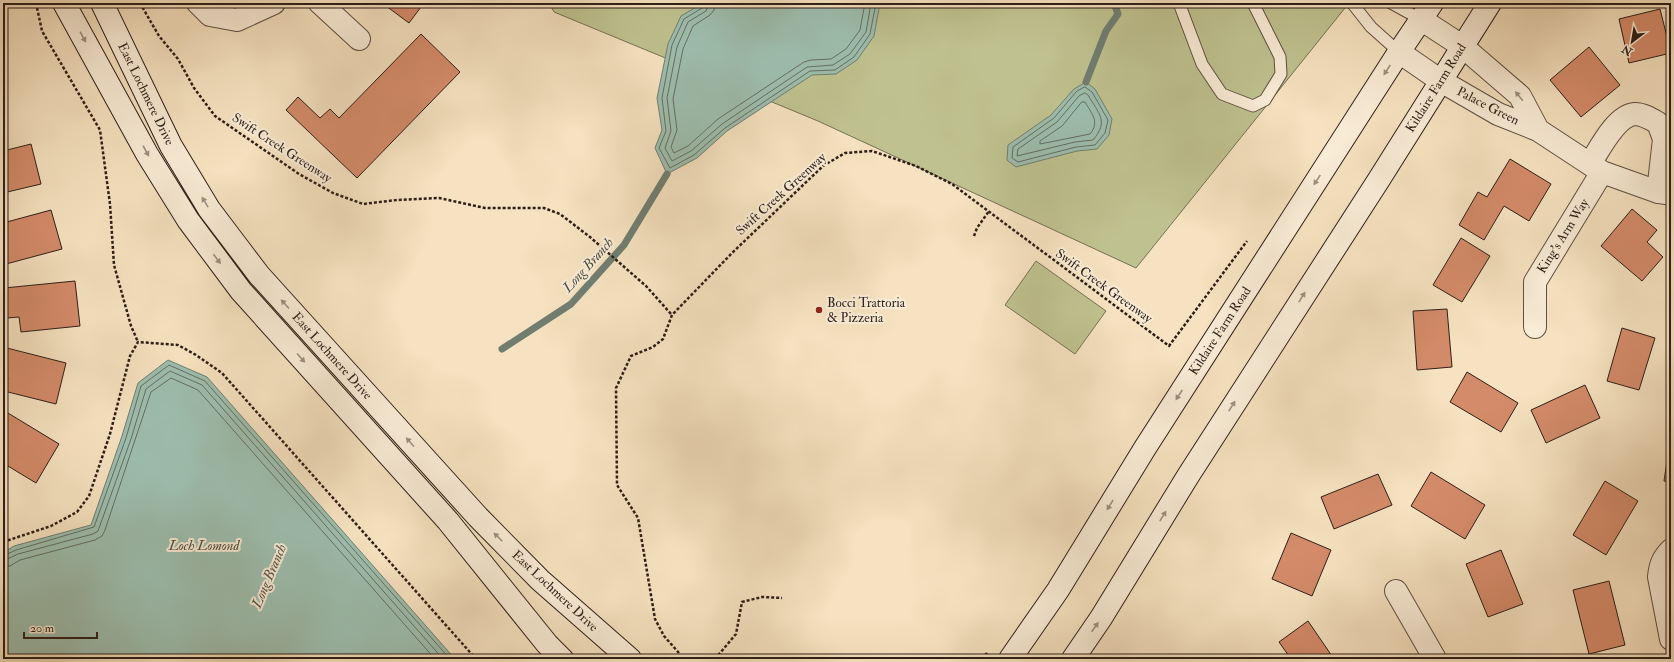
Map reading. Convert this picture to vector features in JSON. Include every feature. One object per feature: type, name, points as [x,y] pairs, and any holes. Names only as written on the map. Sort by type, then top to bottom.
[{"type":"street","name":"East Lochmere Drive","points":[[64,3],[147,154],[188,220],[241,291],[448,521],[547,644],[562,659]]},
{"type":"street","name":"East Lochmere Drive","points":[[102,3],[170,146],[209,209],[259,275],[478,517],[540,580],[630,659]]},
{"type":"street","points":[[198,3],[210,15],[237,20],[274,3]]},
{"type":"street","points":[[320,3],[359,39]]},
{"type":"street","name":"Kildaire Farm Road","points":[[1073,659],[1101,618],[1197,463],[1490,3]]},
{"type":"street","name":"Kildaire Farm Road","points":[[1010,659],[1058,590],[1145,448],[1399,52],[1427,11]]},
{"type":"street","name":"Palace Green","points":[[1427,11],[1462,46],[1520,96],[1538,130]]},
{"type":"street","name":"Palace Green","points":[[1399,52],[1441,81],[1498,114],[1538,130],[1596,168],[1664,193],[1664,139],[1658,123],[1645,116],[1634,114],[1619,121],[1596,168]]},
{"type":"street","name":"King's Arm Way","points":[[1535,327],[1535,282],[1596,168]]},
{"type":"street","points":[[1671,550],[1664,557],[1660,568],[1659,577],[1671,639]]},
{"type":"street","points":[[1396,591],[1436,659]]},
{"type":"lane","points":[[1179,3],[1202,64],[1222,94],[1253,106],[1265,100],[1281,74],[1280,57],[1253,3]]},
{"type":"lane","points":[[1352,3],[1371,27],[1399,52]]},
{"type":"lane","points":[[1391,3],[1427,11]]},
{"type":"path","points":[[36,3],[42,31],[100,130],[110,204],[114,265],[131,326],[138,342]]},
{"type":"path","name":"Swift Creek Greenway","points":[[140,3],[159,36],[178,59],[194,88],[215,116],[299,174],[333,193],[363,204],[398,200],[439,198],[485,208],[544,208],[560,214],[590,237],[646,286],[672,315],[732,252],[823,166],[845,153],[872,151],[916,166],[952,184],[1046,256],[1169,346],[1250,238]]},
{"type":"path","points":[[974,236],[977,228],[989,211]]},
{"type":"path","points":[[672,315],[663,339],[653,347],[631,356],[616,388],[616,456],[617,485],[638,518],[654,619],[664,636],[679,653]]},
{"type":"path","points":[[3,542],[51,526],[77,512],[89,496],[110,434],[130,356],[138,342]]},
{"type":"path","points":[[138,342],[178,345],[196,355],[222,373],[476,659]]},
{"type":"path","points":[[715,659],[736,634],[742,602],[762,597],[782,598]]},
{"type":"green space","points":[[549,3],[1349,3],[1136,268],[818,121],[554,12]]},
{"type":"green space","points":[[1036,261],[1106,311],[1075,354],[1005,305]]},
{"type":"water","points":[[703,3],[880,3],[874,36],[857,60],[836,74],[812,75],[727,131],[697,158],[667,174],[655,148],[662,130],[657,98],[668,44],[681,16]]},
{"type":"water","points":[[1086,82],[1095,89],[1112,119],[1109,135],[1097,149],[1077,151],[1016,167],[1007,160],[1008,145],[1051,115],[1074,89]]},
{"type":"water","name":"Loch Lomond","points":[[168,360],[207,377],[455,659],[3,659],[3,553],[14,546],[91,525],[122,436],[138,383]]},
{"type":"building","points":[[382,3],[424,3],[409,23]]},
{"type":"building","points":[[1660,9],[1671,53],[1629,63],[1619,19]]},
{"type":"building","points":[[421,34],[460,72],[357,178],[286,110],[298,97],[320,118],[330,109],[339,118]]},
{"type":"building","points":[[1589,47],[1620,85],[1581,117],[1550,80]]},
{"type":"building","points":[[31,144],[41,184],[3,193],[3,151]]},
{"type":"building","points":[[1510,159],[1551,184],[1529,221],[1504,206],[1484,240],[1459,225],[1478,192],[1487,197]]},
{"type":"building","points":[[1632,209],[1657,230],[1647,242],[1663,257],[1642,281],[1601,246]]},
{"type":"building","points":[[51,210],[62,249],[6,264],[3,251],[3,223]]},
{"type":"building","points":[[1461,238],[1490,256],[1462,302],[1433,285]]},
{"type":"building","points":[[75,281],[80,326],[21,332],[19,317],[7,318],[4,288]]},
{"type":"building","points":[[1447,309],[1452,367],[1417,370],[1413,311]]},
{"type":"building","points":[[1622,328],[1655,338],[1639,390],[1607,381]]},
{"type":"building","points":[[3,347],[66,363],[56,404],[4,391],[8,378],[3,377]]},
{"type":"building","points":[[1467,372],[1518,403],[1501,432],[1450,402]]},
{"type":"building","points":[[1585,385],[1600,418],[1546,443],[1531,410]]},
{"type":"building","points":[[3,410],[59,444],[36,483],[3,463]]},
{"type":"building","points":[[1669,447],[1671,447],[1671,482],[1664,481]]},
{"type":"building","points":[[1431,472],[1485,505],[1465,539],[1411,506]]},
{"type":"building","points":[[1378,474],[1392,505],[1334,529],[1321,497]]},
{"type":"building","points":[[1605,481],[1638,501],[1606,555],[1573,535]]},
{"type":"building","points":[[1291,533],[1331,550],[1312,596],[1272,579]]},
{"type":"building","points":[[1501,550],[1523,604],[1488,617],[1466,564]]},
{"type":"building","points":[[1609,581],[1625,645],[1589,654],[1573,590]]},
{"type":"building","points":[[1308,621],[1334,659],[1291,659],[1279,642]]},
{"type":"building","points":[[1550,654],[1554,659],[1544,659]]},
{"type":"waterway","points":[[1086,82],[1106,31],[1118,14],[1114,3]]},
{"type":"waterway","name":"Long Branch","points":[[502,349],[571,304],[624,245],[667,174]]},
{"type":"place","name":"Bocci Trattoria & Pizzeria","points":[[819,310]]}]
